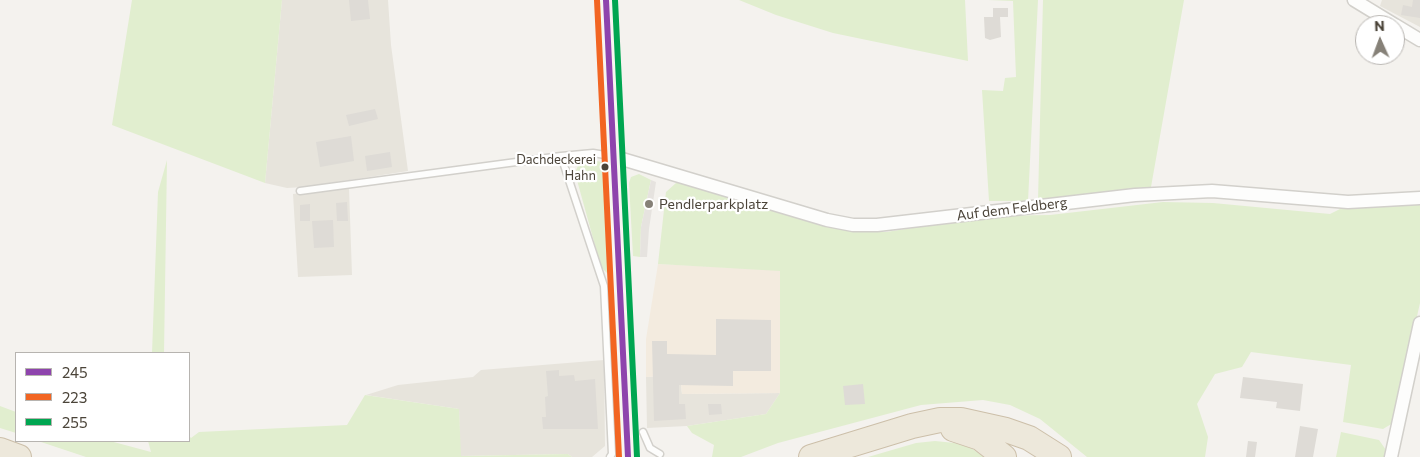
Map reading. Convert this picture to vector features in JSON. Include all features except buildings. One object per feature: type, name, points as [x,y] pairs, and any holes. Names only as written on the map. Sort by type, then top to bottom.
[{"type":"highway","points":[[811,457],[912,426],[940,420],[961,420],[987,424],[1029,438],[1059,457]]},
{"type":"highway","points":[[912,426],[966,432],[980,438],[1004,457]]},
{"type":"highway","points":[[0,450],[19,457]]},
{"type":"street","points":[[606,0],[612,156],[628,457]]},
{"type":"street","points":[[1354,0],[1379,15]]},
{"type":"street","points":[[1405,31],[1420,40]]},
{"type":"street","name":"Auf dem Feldberg","points":[[612,156],[828,220],[853,225],[877,225],[1135,195],[1212,192],[1348,202],[1420,198]]},
{"type":"street","points":[[1390,457],[1420,323]]},
{"type":"lane","points":[[300,191],[561,156],[593,153],[612,156]]},
{"type":"lane","points":[[561,156],[604,286],[612,454],[610,457]]},
{"type":"lane","points":[[643,432],[650,448],[660,454]]},
{"type":"shaded area","points":[[282,0],[388,0],[391,45],[408,171],[304,187],[287,188],[265,183]]},
{"type":"shaded area","points":[[1382,0],[1420,0],[1420,27],[1405,19],[1405,15],[1397,15],[1380,6]]},
{"type":"shaded area","name":"Pendlerparkplatz","points":[[651,180],[656,182],[647,257],[640,257],[641,227]]},
{"type":"shaded area","points":[[349,188],[352,275],[298,277],[293,194]]},
{"type":"shaded area","points":[[658,264],[780,270],[780,393],[682,394],[680,375],[646,377],[646,339]]},
{"type":"shaded area","points":[[604,360],[605,446],[592,457],[572,457],[568,454],[460,456],[459,409],[366,395],[398,385],[473,377],[481,370]]},
{"type":"shaded area","points":[[680,375],[682,394],[780,393],[766,414],[687,426],[647,428],[646,377]]},
{"type":"green space","points":[[132,0],[282,0],[265,183],[112,125]]},
{"type":"green space","points":[[739,0],[965,0],[968,61],[833,33],[776,15]]},
{"type":"green space","points":[[988,0],[1038,0],[1028,201],[989,201],[982,90],[1003,91],[1005,78],[1016,77],[1013,1]]},
{"type":"green space","points":[[1043,0],[1184,0],[1151,187],[1038,200]]},
{"type":"green space","points":[[167,160],[164,352],[152,352],[158,192]]},
{"type":"green space","points":[[592,160],[602,162],[608,274],[601,267],[575,173],[579,163]]},
{"type":"green space","points":[[639,174],[651,180],[641,227],[640,257],[633,256],[629,183],[631,177]]},
{"type":"green space","points":[[676,183],[684,183],[850,229],[886,232],[991,216],[1050,215],[1163,202],[1213,203],[1330,214],[1348,205],[1420,203],[1420,303],[1393,423],[1383,429],[1343,422],[1351,365],[1251,352],[1242,367],[1215,374],[1197,404],[1208,437],[1205,457],[1087,457],[1040,419],[1010,405],[983,400],[921,405],[778,443],[741,457],[712,457],[714,445],[692,433],[687,426],[766,414],[780,393],[780,271],[658,264],[666,192]]},
{"type":"green space","points":[[365,395],[459,409],[461,456],[568,454],[572,457],[86,457],[41,442],[114,442],[151,452],[148,442],[190,442],[190,437],[199,432],[347,425]]},
{"type":"green space","points":[[0,406],[15,412],[15,433],[0,428]]},
{"type":"green space","points":[[1341,432],[1379,440],[1386,450],[1385,457],[1336,457]]},
{"type":"green space","points":[[935,441],[955,443],[971,448],[984,457],[868,457],[916,443]]},
{"type":"transit line","name":"223","points":[[597,0],[619,457]]},
{"type":"transit line","name":"245","points":[[606,0],[628,457]]},
{"type":"transit line","name":"255","points":[[615,0],[637,457]]},
{"type":"place","name":"Dachdeckerei Hahn","points":[[605,167]]},
{"type":"place","name":"Pendlerparkplatz","points":[[649,204]]}]
